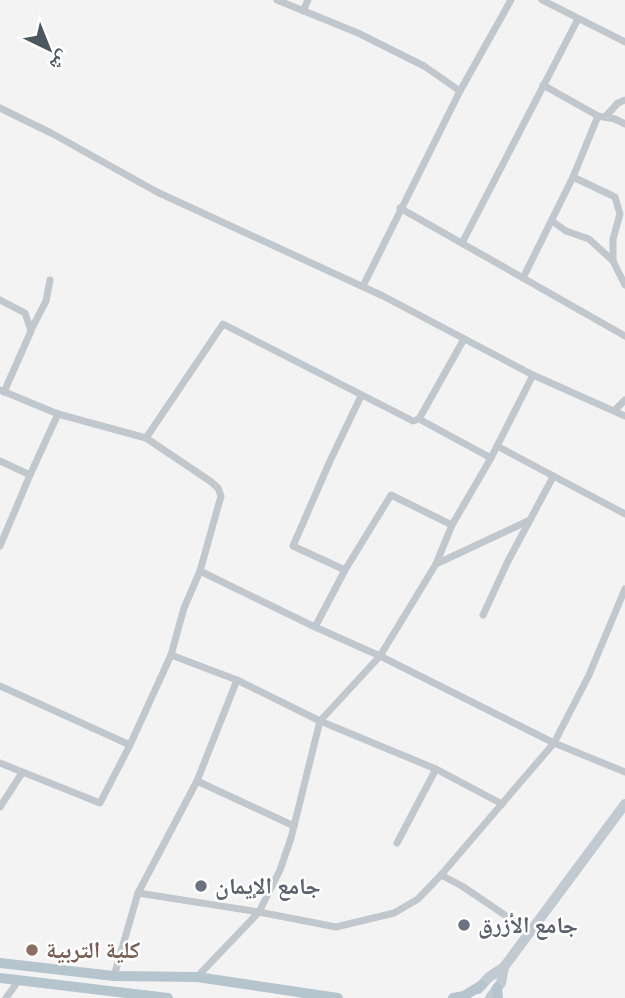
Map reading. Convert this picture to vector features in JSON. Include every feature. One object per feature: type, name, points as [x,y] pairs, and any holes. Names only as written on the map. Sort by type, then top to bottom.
[{"type":"main road","points":[[0,963],[114,976],[197,976],[338,998]]},
{"type":"main road","points":[[19,980],[28,967]]},
{"type":"main road","points":[[0,978],[168,998]]},
{"type":"main road","points":[[453,998],[464,996],[482,985]]},
{"type":"street","points":[[277,0],[358,33],[424,66],[460,91]]},
{"type":"street","points":[[303,11],[308,0]]},
{"type":"street","points":[[362,286],[460,91],[511,0]]},
{"type":"street","points":[[542,0],[625,42]]},
{"type":"street","points":[[462,243],[578,19]]},
{"type":"street","points":[[543,85],[601,117],[625,124]]},
{"type":"street","points":[[523,278],[601,117],[625,100]]},
{"type":"street","points":[[0,107],[157,192],[362,286],[533,375],[625,416]]},
{"type":"street","points":[[573,177],[615,197],[620,215],[613,239],[613,261]]},
{"type":"street","points":[[400,208],[625,336]]},
{"type":"street","points":[[552,220],[566,231],[589,239],[613,261],[625,285]]},
{"type":"street","points":[[0,763],[100,803],[130,745],[171,654],[184,608],[200,571],[221,496],[218,488],[146,438],[58,414],[2,391],[46,301],[50,281]]},
{"type":"street","points":[[0,300],[25,313],[31,331]]},
{"type":"street","points":[[146,438],[223,324],[412,421],[419,419],[491,458]]},
{"type":"street","points":[[419,419],[464,339]]},
{"type":"street","points":[[197,976],[259,912],[280,870],[294,826],[320,721],[380,656],[436,564],[452,525],[491,458],[533,375]]},
{"type":"street","points":[[345,570],[293,546],[361,396]]},
{"type":"street","points":[[615,410],[625,400]]},
{"type":"street","points":[[1,541],[58,414]]},
{"type":"street","points":[[497,446],[625,514]]},
{"type":"street","points":[[0,461],[30,475]]},
{"type":"street","points":[[483,615],[553,477]]},
{"type":"street","points":[[315,627],[345,570],[391,495],[452,525]]},
{"type":"street","points":[[436,564],[531,519]]},
{"type":"street","points":[[200,571],[380,656],[554,743],[625,772]]},
{"type":"street","points":[[138,893],[336,927],[394,913],[418,899],[554,743],[589,675],[625,589]]},
{"type":"street","points":[[171,654],[237,680],[320,721],[436,769],[502,804]]},
{"type":"street","points":[[114,976],[138,893],[197,781],[237,680]]},
{"type":"street","points":[[0,686],[130,745]]},
{"type":"street","points":[[397,843],[436,769]]},
{"type":"street","points":[[0,807],[22,773]]},
{"type":"street","points":[[197,781],[294,826]]},
{"type":"street","points":[[470,998],[489,977],[504,967],[625,804]]},
{"type":"street","points":[[441,875],[530,932]]},
{"type":"street","points":[[490,998],[498,993],[504,967]]},
{"type":"street","points":[[6,998],[19,980]]},
{"type":"place","name":"جامع الإيمان","points":[[201,886]]},
{"type":"place","name":"جامع الأزرق","points":[[464,925]]},
{"type":"place","name":"كلية التربية","points":[[32,950]]}]
